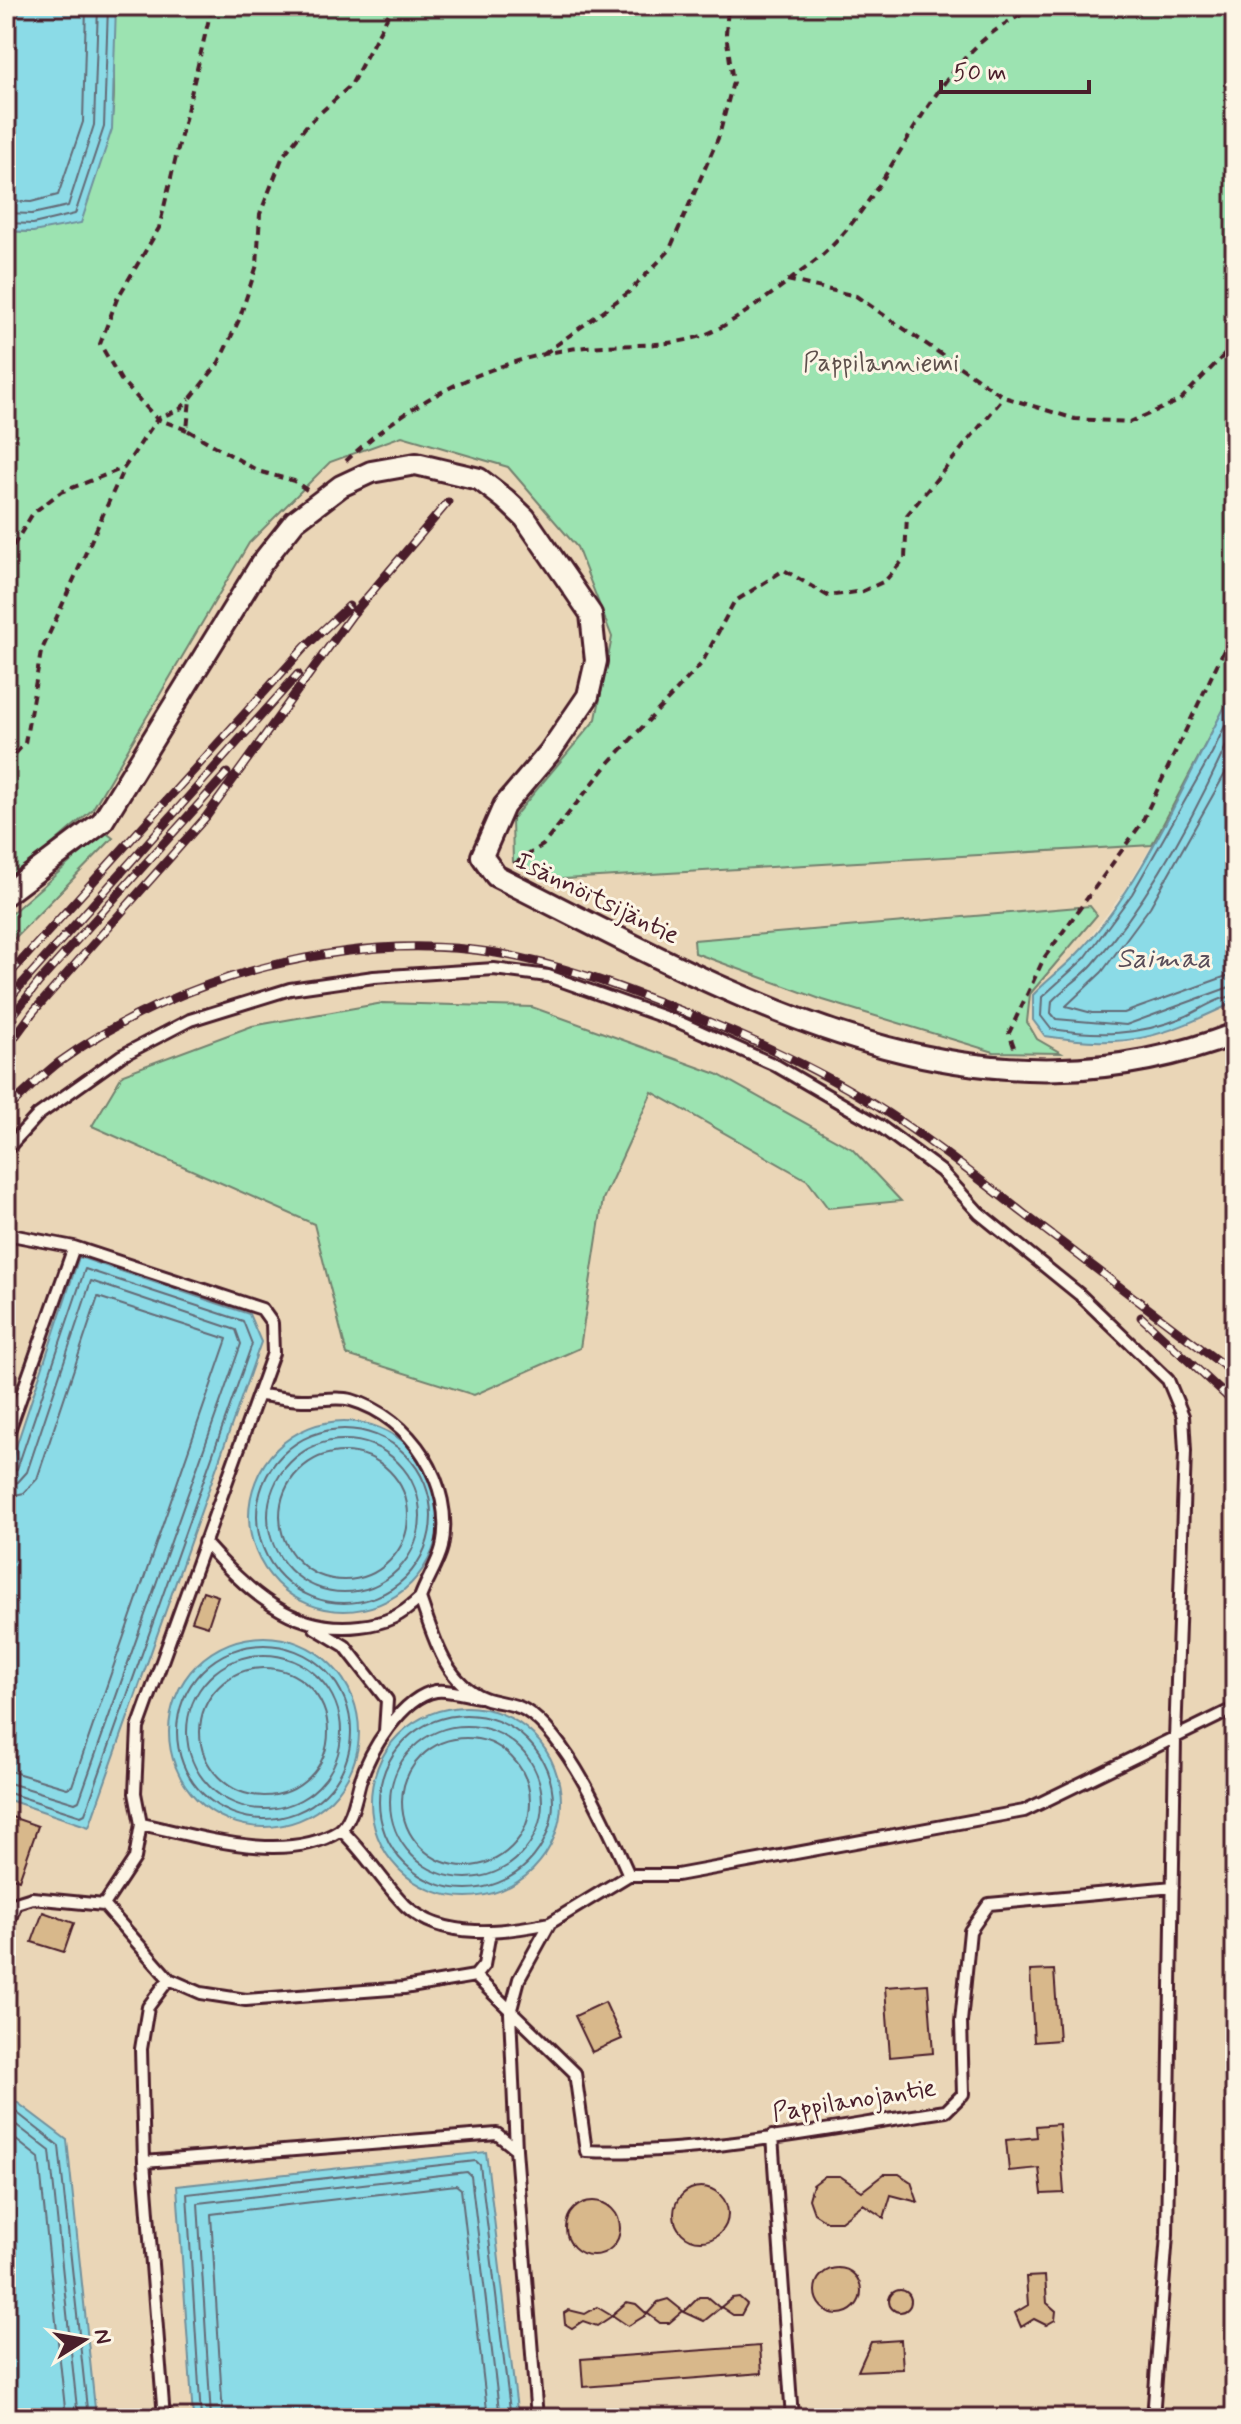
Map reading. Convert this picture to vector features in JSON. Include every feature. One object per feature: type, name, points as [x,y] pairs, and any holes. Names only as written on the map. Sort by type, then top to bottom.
[{"type":"street","name":"Isännöitsijäntie","points":[[6,894],[102,822],[261,564],[295,521],[341,486],[371,472],[416,464],[479,479],[525,518],[591,614],[596,661],[588,696],[549,753],[504,806],[482,856],[496,876],[685,969],[832,1033],[916,1057],[1024,1072],[1117,1067],[1194,1050],[1235,1034]]},
{"type":"lane","points":[[6,1150],[38,1115],[121,1056],[190,1020],[290,989],[374,977],[494,969],[548,976],[681,1023],[775,1065],[880,1126],[941,1171],[979,1213],[1079,1294],[1168,1380],[1183,1416],[1185,1451],[1175,1739],[1167,2235],[1153,2418]]},
{"type":"lane","points":[[6,1234],[74,1247],[262,1309],[272,1323],[273,1353],[260,1395],[138,1728],[135,1793],[141,1824],[135,1858],[104,1905]]},
{"type":"lane","points":[[6,1439],[74,1247]]},
{"type":"lane","points":[[260,1395],[302,1400],[348,1399],[384,1413],[407,1436],[436,1475],[444,1516],[442,1550],[420,1598],[400,1617],[372,1625],[343,1629],[310,1624]]},
{"type":"lane","points":[[204,1542],[238,1580],[275,1609],[310,1624],[345,1646],[387,1700],[385,1731]]},
{"type":"lane","points":[[420,1598],[441,1653],[454,1675],[482,1698]]},
{"type":"lane","points":[[141,1824],[238,1845],[279,1846],[316,1840],[341,1830],[353,1808],[365,1765],[385,1731],[410,1706],[436,1691],[525,1709],[556,1739],[605,1822],[629,1875]]},
{"type":"lane","points":[[341,1830],[361,1848],[408,1908],[438,1923],[490,1932],[550,1923],[629,1875],[677,1875],[1024,1811],[1227,1712],[1235,1712]]},
{"type":"lane","name":"Pappilanojantie","points":[[475,1976],[575,2073],[586,2151],[624,2153],[772,2136],[946,2111],[963,2094],[961,2022],[970,1931],[989,1904],[1173,1887]]},
{"type":"lane","points":[[6,1894],[16,1903]]},
{"type":"lane","points":[[16,1903],[32,1898],[104,1905],[169,1979],[201,1993],[246,2000],[404,1988],[475,1976],[484,1965],[490,1932]]},
{"type":"lane","points":[[6,1929],[16,1903]]},
{"type":"lane","points":[[537,2418],[516,2149],[510,2013],[519,1979],[550,1923]]},
{"type":"lane","points":[[164,2418],[144,2162],[141,2049],[148,2007],[169,1979]]},
{"type":"lane","points":[[144,2162],[497,2134],[516,2149]]},
{"type":"lane","points":[[772,2136],[792,2418]]},
{"type":"path","points":[[212,6],[159,228],[117,299],[100,344],[121,380],[157,419],[187,430],[258,471],[294,481],[312,493],[317,504]]},
{"type":"path","points":[[6,764],[25,743],[41,652],[124,468],[157,419],[180,409],[218,364],[239,320],[257,265],[260,214],[283,156],[307,125],[351,85],[393,6]]},
{"type":"path","points":[[542,356],[629,292],[669,251],[719,136],[733,82],[726,34],[728,6]]},
{"type":"path","points":[[341,466],[418,404],[476,376],[571,349],[704,335],[787,280],[840,240],[891,168],[915,125],[966,58],[993,29],[1022,12],[1046,6]]},
{"type":"path","points":[[6,212],[7,231]]},
{"type":"path","points":[[787,280],[856,296],[1004,397],[1075,419],[1130,422],[1179,401],[1235,344]]},
{"type":"path","points":[[6,360],[13,314]]},
{"type":"path","points":[[496,876],[543,845],[610,762],[702,663],[734,602],[784,570],[828,596],[863,591],[885,581],[905,558],[907,515],[1004,397]]},
{"type":"path","points":[[187,430],[190,399]]},
{"type":"path","points":[[6,558],[33,513],[61,492],[124,468]]},
{"type":"path","points":[[1024,1072],[1009,1033],[1044,958],[1141,824],[1235,627]]},
{"type":"shaded area","points":[[402,436],[508,467],[577,547],[612,637],[596,719],[513,819],[513,862],[546,880],[1152,845],[1125,890],[1078,953],[1033,995],[1033,1020],[1045,1036],[1129,1043],[1185,1026],[1235,1002],[1235,2418],[6,2418],[6,884],[92,810],[249,543],[330,462]]},
{"type":"green space","name":"Pappilanniemi","points":[[116,6],[1235,6],[1235,688],[1152,845],[546,880],[513,862],[512,819],[596,719],[612,637],[577,547],[508,467],[402,436],[330,462],[249,543],[92,810],[6,884],[6,231],[33,232],[80,183],[102,152],[113,112]]},
{"type":"green space","points":[[105,832],[113,838],[6,947],[6,918]]},
{"type":"green space","points":[[1090,906],[1097,915],[1030,994],[1027,1022],[1037,1039],[1061,1053],[994,1052],[823,1000],[695,953],[694,940]]},
{"type":"green space","points":[[383,1003],[532,1007],[717,1074],[852,1149],[901,1201],[828,1208],[807,1180],[652,1092],[603,1199],[580,1348],[474,1395],[347,1355],[314,1224],[92,1126],[123,1074],[252,1026]]},
{"type":"water","points":[[6,6],[116,6],[112,129],[81,223],[33,232],[6,231]]},
{"type":"water","name":"Saimaa","points":[[1235,688],[1235,1002],[1164,1032],[1143,1037],[1100,1041],[1045,1036],[1033,1020],[1033,995],[1078,953],[1124,894],[1164,826]]},
{"type":"water","points":[[79,1257],[249,1314],[261,1342],[89,1827],[6,1799],[6,1477]]},
{"type":"water","points":[[344,1421],[380,1429],[397,1437],[411,1449],[423,1463],[431,1480],[439,1516],[431,1552],[423,1569],[411,1583],[397,1595],[380,1603],[344,1611],[308,1603],[291,1595],[277,1583],[265,1569],[257,1552],[249,1516],[257,1480],[265,1463],[277,1449],[291,1437],[308,1429]]},
{"type":"water","points":[[264,1637],[300,1645],[317,1653],[331,1665],[343,1679],[351,1696],[359,1732],[351,1768],[343,1785],[331,1799],[317,1811],[300,1819],[264,1827],[228,1819],[211,1811],[197,1799],[185,1785],[177,1768],[169,1732],[177,1696],[185,1679],[197,1665],[211,1653],[228,1645]]},
{"type":"water","points":[[466,1707],[502,1715],[519,1723],[533,1735],[545,1749],[553,1766],[561,1802],[553,1838],[545,1855],[533,1869],[519,1881],[502,1889],[466,1897],[430,1889],[413,1881],[399,1869],[387,1855],[379,1838],[371,1802],[379,1766],[387,1749],[399,1735],[413,1723],[430,1715]]},
{"type":"water","points":[[6,2094],[67,2140],[96,2418],[6,2418]]},
{"type":"water","points":[[486,2152],[518,2418],[193,2418],[177,2186]]},
{"type":"building","points":[[203,1591],[218,1596],[208,1626],[192,1621]]},
{"type":"building","points":[[6,1815],[38,1826],[19,1880],[6,1876]]},
{"type":"building","points":[[43,1912],[74,1923],[64,1952],[32,1942]]},
{"type":"building","points":[[1054,1970],[1059,2040],[1034,2042],[1030,1971]]},
{"type":"building","points":[[928,1984],[933,2053],[890,2057],[885,1987]]},
{"type":"building","points":[[605,2002],[622,2039],[592,2052],[575,2016]]},
{"type":"building","points":[[1059,2124],[1064,2193],[1042,2194],[1039,2168],[1009,2171],[1006,2140],[1037,2137],[1036,2126]]},
{"type":"building","points":[[884,2174],[899,2174],[911,2182],[918,2202],[891,2195],[884,2218],[863,2204],[841,2221],[826,2221],[814,2213],[809,2199],[813,2185],[825,2176],[840,2176],[862,2191]]},
{"type":"building","points":[[701,2187],[720,2195],[728,2214],[720,2233],[701,2241],[682,2233],[674,2214],[682,2195]]},
{"type":"building","points":[[593,2201],[612,2209],[620,2228],[612,2247],[593,2255],[574,2247],[566,2228],[574,2209]]},
{"type":"building","points":[[838,2268],[854,2275],[861,2291],[854,2307],[838,2314],[822,2307],[815,2291],[822,2275]]},
{"type":"building","points":[[1045,2276],[1047,2303],[1056,2311],[1055,2320],[1046,2325],[1034,2319],[1021,2327],[1015,2313],[1028,2305],[1026,2277]]},
{"type":"building","points":[[900,2290],[908,2293],[911,2301],[908,2309],[900,2312],[892,2309],[889,2301],[892,2293]]},
{"type":"building","points":[[699,2297],[707,2297],[720,2308],[704,2321],[684,2312]]},
{"type":"building","points":[[739,2297],[747,2304],[741,2315],[733,2315],[721,2307],[732,2298]]},
{"type":"building","points":[[668,2299],[683,2311],[669,2323],[660,2323],[648,2314],[628,2326],[612,2315],[627,2302],[636,2304],[647,2314],[658,2302]]},
{"type":"building","points":[[597,2307],[612,2316],[597,2326],[583,2321],[572,2328],[565,2324],[564,2313],[569,2310],[585,2314]]},
{"type":"building","points":[[901,2340],[903,2369],[858,2371],[871,2342]]},
{"type":"building","points":[[760,2346],[762,2373],[583,2387],[581,2359]]},
{"type":"railway","points":[[6,1049],[33,1012],[206,817],[352,615],[448,502]]},
{"type":"railway","points":[[6,978],[305,647],[349,606]]},
{"type":"railway","points":[[6,1002],[298,674]]},
{"type":"railway","points":[[6,1024],[39,982],[227,773]]},
{"type":"railway","points":[[6,1110],[58,1063],[105,1033],[156,1006],[210,984],[266,967],[324,955],[383,948],[440,947],[520,958],[636,993],[731,1031],[825,1076],[890,1115],[948,1156],[1235,1374]]},
{"type":"railway","points":[[1141,1317],[1235,1404]]}]
